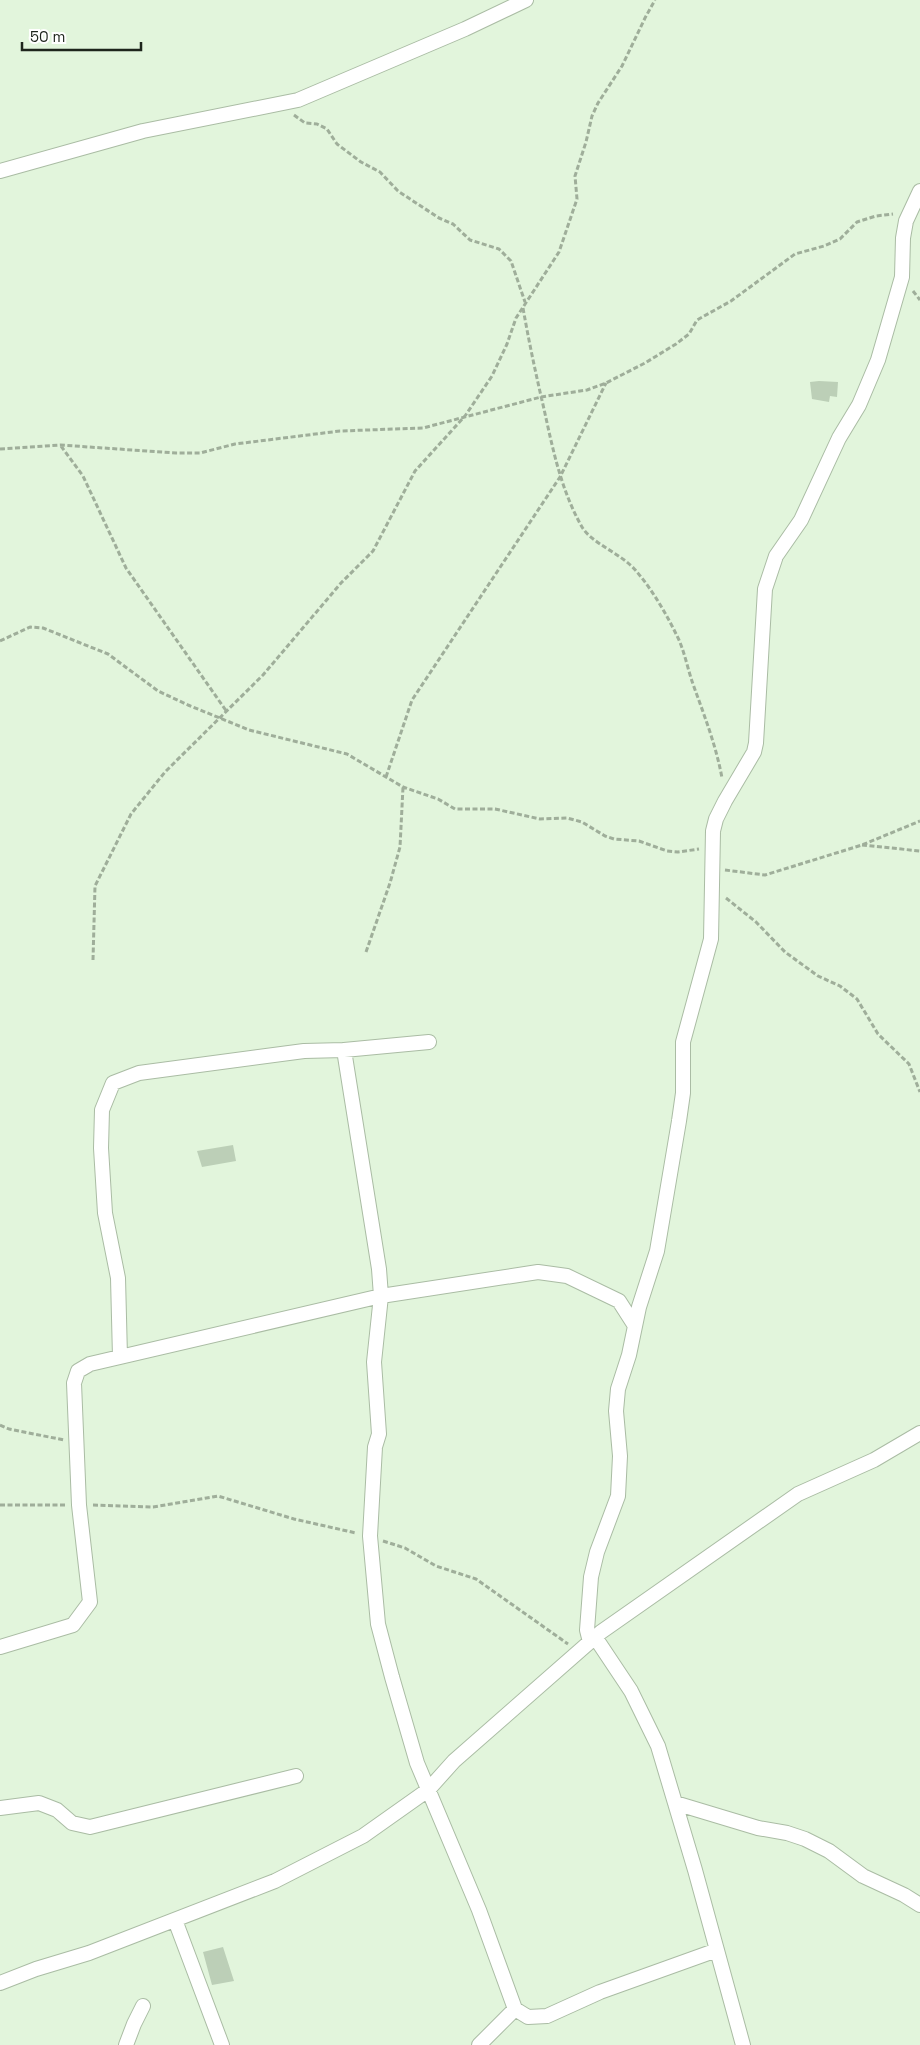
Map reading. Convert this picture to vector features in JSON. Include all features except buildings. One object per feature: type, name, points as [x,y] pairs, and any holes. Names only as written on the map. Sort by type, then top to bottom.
[{"type":"street","points":[[0,171],[143,132],[298,100],[465,30],[526,0]]},
{"type":"street","points":[[743,2045],[658,1746],[631,1691],[592,1640],[587,1630],[591,1577],[597,1552],[618,1496],[620,1456],[617,1401],[635,1326],[657,1251],[683,1093],[683,1042],[711,939],[713,831],[716,818],[754,752],[756,743],[765,589],[776,556],[800,520],[839,438],[859,405],[878,360],[902,277],[903,238],[909,212],[920,192]]},
{"type":"street","points":[[120,1357],[118,1278],[105,1212],[101,1148],[102,1110],[113,1083],[139,1073],[304,1051],[344,1050],[430,1042]]},
{"type":"street","points":[[344,1050],[379,1269],[381,1296],[374,1362],[379,1434],[376,1448],[370,1536],[378,1624],[417,1763],[479,1910],[515,2009],[528,2017],[547,2016],[600,1992],[717,1950]]},
{"type":"street","points":[[0,1647],[73,1625],[90,1602],[80,1505],[74,1383],[78,1372],[90,1364],[381,1296],[538,1272],[567,1276],[619,1301],[635,1326]]},
{"type":"street","points":[[0,1983],[36,1969],[90,1953],[275,1882],[363,1836],[428,1790],[454,1761],[592,1640],[798,1494],[874,1460],[920,1433]]},
{"type":"street","points":[[0,1808],[39,1803],[57,1810],[72,1823],[90,1827],[296,1776]]},
{"type":"street","points":[[674,1803],[758,1828],[805,1838],[829,1851],[863,1876],[897,1891],[920,1905]]},
{"type":"street","points":[[175,1920],[222,2045]]},
{"type":"street","points":[[126,2045],[143,2006]]},
{"type":"street","points":[[479,2045],[515,2009]]},
{"type":"path","points":[[93,960],[95,886],[131,814],[166,772],[263,676],[341,583],[373,551],[415,471],[465,416],[492,376],[507,344],[516,318],[559,252],[577,198],[575,176],[592,116],[598,103],[622,66],[645,18],[656,0]]},
{"type":"path","points":[[284,103],[293,114],[305,122],[327,129],[337,144],[380,172],[398,191],[439,218],[453,224],[470,240],[504,252],[511,261],[525,302]]},
{"type":"path","points":[[0,449],[60,445],[200,453],[236,444],[340,432],[423,428],[541,397],[587,390],[606,383],[645,363],[676,344],[689,334],[697,320],[731,301],[794,254],[824,246],[840,239],[857,222],[876,216],[909,212]]},
{"type":"path","points":[[523,307],[541,397],[560,477],[568,501],[588,535],[622,557],[637,571],[653,594],[679,641],[708,722],[719,760],[725,800]]},
{"type":"path","points":[[386,777],[412,700],[560,477],[606,383]]},
{"type":"path","points":[[60,445],[83,476],[126,568],[227,712]]},
{"type":"path","points":[[0,641],[30,627],[43,628],[108,654],[158,691],[220,719],[249,730],[347,754],[403,787],[438,799],[455,809],[495,809],[540,819],[576,819],[605,836],[614,839],[639,841],[666,851],[678,852],[712,848]]},
{"type":"path","points":[[366,952],[390,883],[400,847],[403,787]]},
{"type":"path","points":[[712,868],[765,875],[862,844],[920,821]]},
{"type":"path","points":[[862,844],[920,851]]},
{"type":"path","points":[[712,887],[756,922],[785,952],[818,976],[840,986],[857,999],[878,1034],[909,1064],[920,1092]]},
{"type":"path","points":[[0,1425],[9,1429],[77,1442]]},
{"type":"path","points":[[0,1506],[80,1505],[153,1507],[218,1496],[294,1519],[370,1536],[405,1548],[436,1566],[476,1579],[579,1651]]}]
